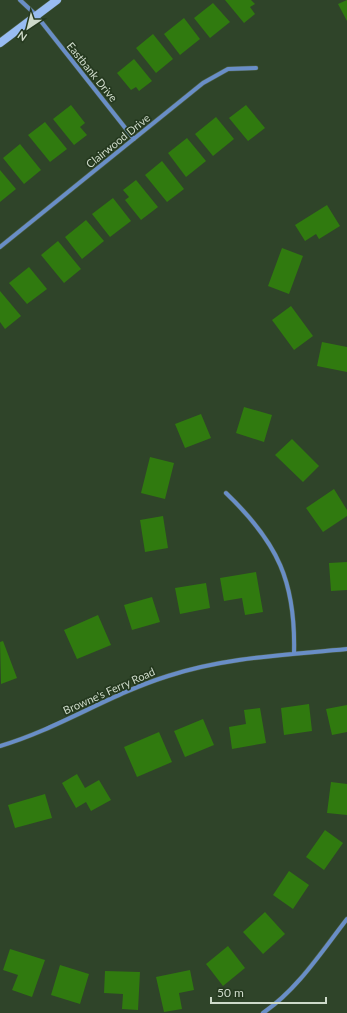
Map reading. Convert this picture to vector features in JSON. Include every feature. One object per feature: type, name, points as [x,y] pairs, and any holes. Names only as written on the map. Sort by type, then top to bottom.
[{"type":"main road","points":[[0,44],[57,0]]},
{"type":"street","name":"Eastbank Drive","points":[[20,0],[36,15],[134,139]]},
{"type":"street","name":"Clairwood Drive","points":[[0,247],[203,84],[228,69],[256,68]]},
{"type":"street","points":[[226,493],[259,529],[281,565],[292,602],[295,628],[294,654]]},
{"type":"street","name":"Browne's Ferry Road","points":[[0,746],[45,730],[125,692],[168,676],[230,661],[347,648]]},
{"type":"street","points":[[263,1013],[281,998],[303,975],[347,919]]},
{"type":"building","points":[[225,0],[251,0],[255,4],[250,7],[255,14],[244,23]]},
{"type":"building","points":[[347,0],[347,21],[338,4]]},
{"type":"building","points":[[213,3],[230,22],[210,38],[194,18]]},
{"type":"building","points":[[184,18],[200,39],[180,55],[164,34]]},
{"type":"building","points":[[153,34],[173,59],[156,73],[136,48]]},
{"type":"building","points":[[134,59],[152,81],[139,91],[136,87],[131,90],[117,73]]},
{"type":"building","points":[[71,105],[85,123],[80,127],[87,135],[74,145],[53,119]]},
{"type":"building","points":[[246,105],[265,128],[248,141],[229,118]]},
{"type":"building","points":[[216,117],[234,139],[213,156],[195,134]]},
{"type":"building","points":[[45,122],[67,149],[50,162],[28,135]]},
{"type":"building","points":[[187,138],[206,161],[186,177],[168,153]]},
{"type":"building","points":[[20,144],[41,170],[24,184],[3,158]]},
{"type":"building","points":[[162,161],[184,189],[167,202],[145,175]]},
{"type":"building","points":[[0,170],[16,189],[0,202]]},
{"type":"building","points":[[136,180],[158,207],[141,220],[125,200],[129,197],[123,190]]},
{"type":"building","points":[[113,198],[131,221],[110,237],[92,214]]},
{"type":"building","points":[[327,205],[340,226],[319,239],[316,234],[305,241],[295,225]]},
{"type":"building","points":[[86,220],[104,241],[82,259],[65,237]]},
{"type":"building","points":[[58,241],[81,269],[64,283],[41,255]]},
{"type":"building","points":[[282,248],[303,256],[289,294],[268,286]]},
{"type":"building","points":[[29,267],[47,289],[27,304],[9,283]]},
{"type":"building","points":[[0,291],[21,316],[5,329],[0,322]]},
{"type":"building","points":[[291,306],[313,336],[294,350],[272,320]]},
{"type":"building","points":[[322,342],[347,347],[347,372],[317,366]]},
{"type":"building","points":[[244,407],[272,415],[264,442],[236,433]]},
{"type":"building","points":[[201,414],[211,438],[185,448],[175,424]]},
{"type":"building","points":[[292,439],[319,466],[303,482],[275,455]]},
{"type":"building","points":[[150,457],[174,463],[165,499],[141,493]]},
{"type":"building","points":[[334,489],[347,510],[347,516],[323,532],[306,508]]},
{"type":"building","points":[[163,516],[168,548],[145,552],[140,520]]},
{"type":"building","points":[[347,562],[347,590],[331,591],[329,563]]},
{"type":"building","points":[[256,572],[263,612],[245,615],[242,598],[224,601],[220,578]]},
{"type":"building","points":[[206,583],[210,608],[180,614],[175,588]]},
{"type":"building","points":[[152,597],[160,622],[132,630],[124,605]]},
{"type":"building","points":[[98,615],[111,645],[77,659],[64,630]]},
{"type":"building","points":[[3,641],[17,678],[1,684],[0,642]]},
{"type":"building","points":[[309,704],[312,731],[284,735],[281,708]]},
{"type":"building","points":[[347,705],[347,732],[332,735],[326,709]]},
{"type":"building","points":[[260,708],[266,743],[232,749],[229,727],[246,724],[244,710]]},
{"type":"building","points":[[203,719],[214,745],[185,757],[174,731]]},
{"type":"building","points":[[159,732],[172,762],[137,777],[124,747]]},
{"type":"building","points":[[77,774],[85,788],[99,780],[111,800],[91,811],[86,802],[76,808],[62,783]]},
{"type":"building","points":[[331,782],[347,784],[347,815],[327,813]]},
{"type":"building","points":[[45,794],[52,818],[15,828],[8,805]]},
{"type":"building","points":[[325,830],[343,843],[324,870],[306,857]]},
{"type":"building","points":[[289,871],[309,885],[293,909],[273,895]]},
{"type":"building","points":[[265,912],[285,934],[263,954],[243,932]]},
{"type":"building","points":[[228,946],[245,968],[223,986],[206,964]]},
{"type":"building","points":[[10,949],[45,960],[32,997],[12,990],[18,975],[3,970]]},
{"type":"building","points":[[60,965],[89,974],[80,1004],[51,995]]},
{"type":"building","points":[[190,970],[194,990],[179,993],[182,1009],[164,1012],[156,977]]},
{"type":"building","points":[[105,971],[140,972],[138,1010],[122,1009],[123,994],[104,993]]}]
